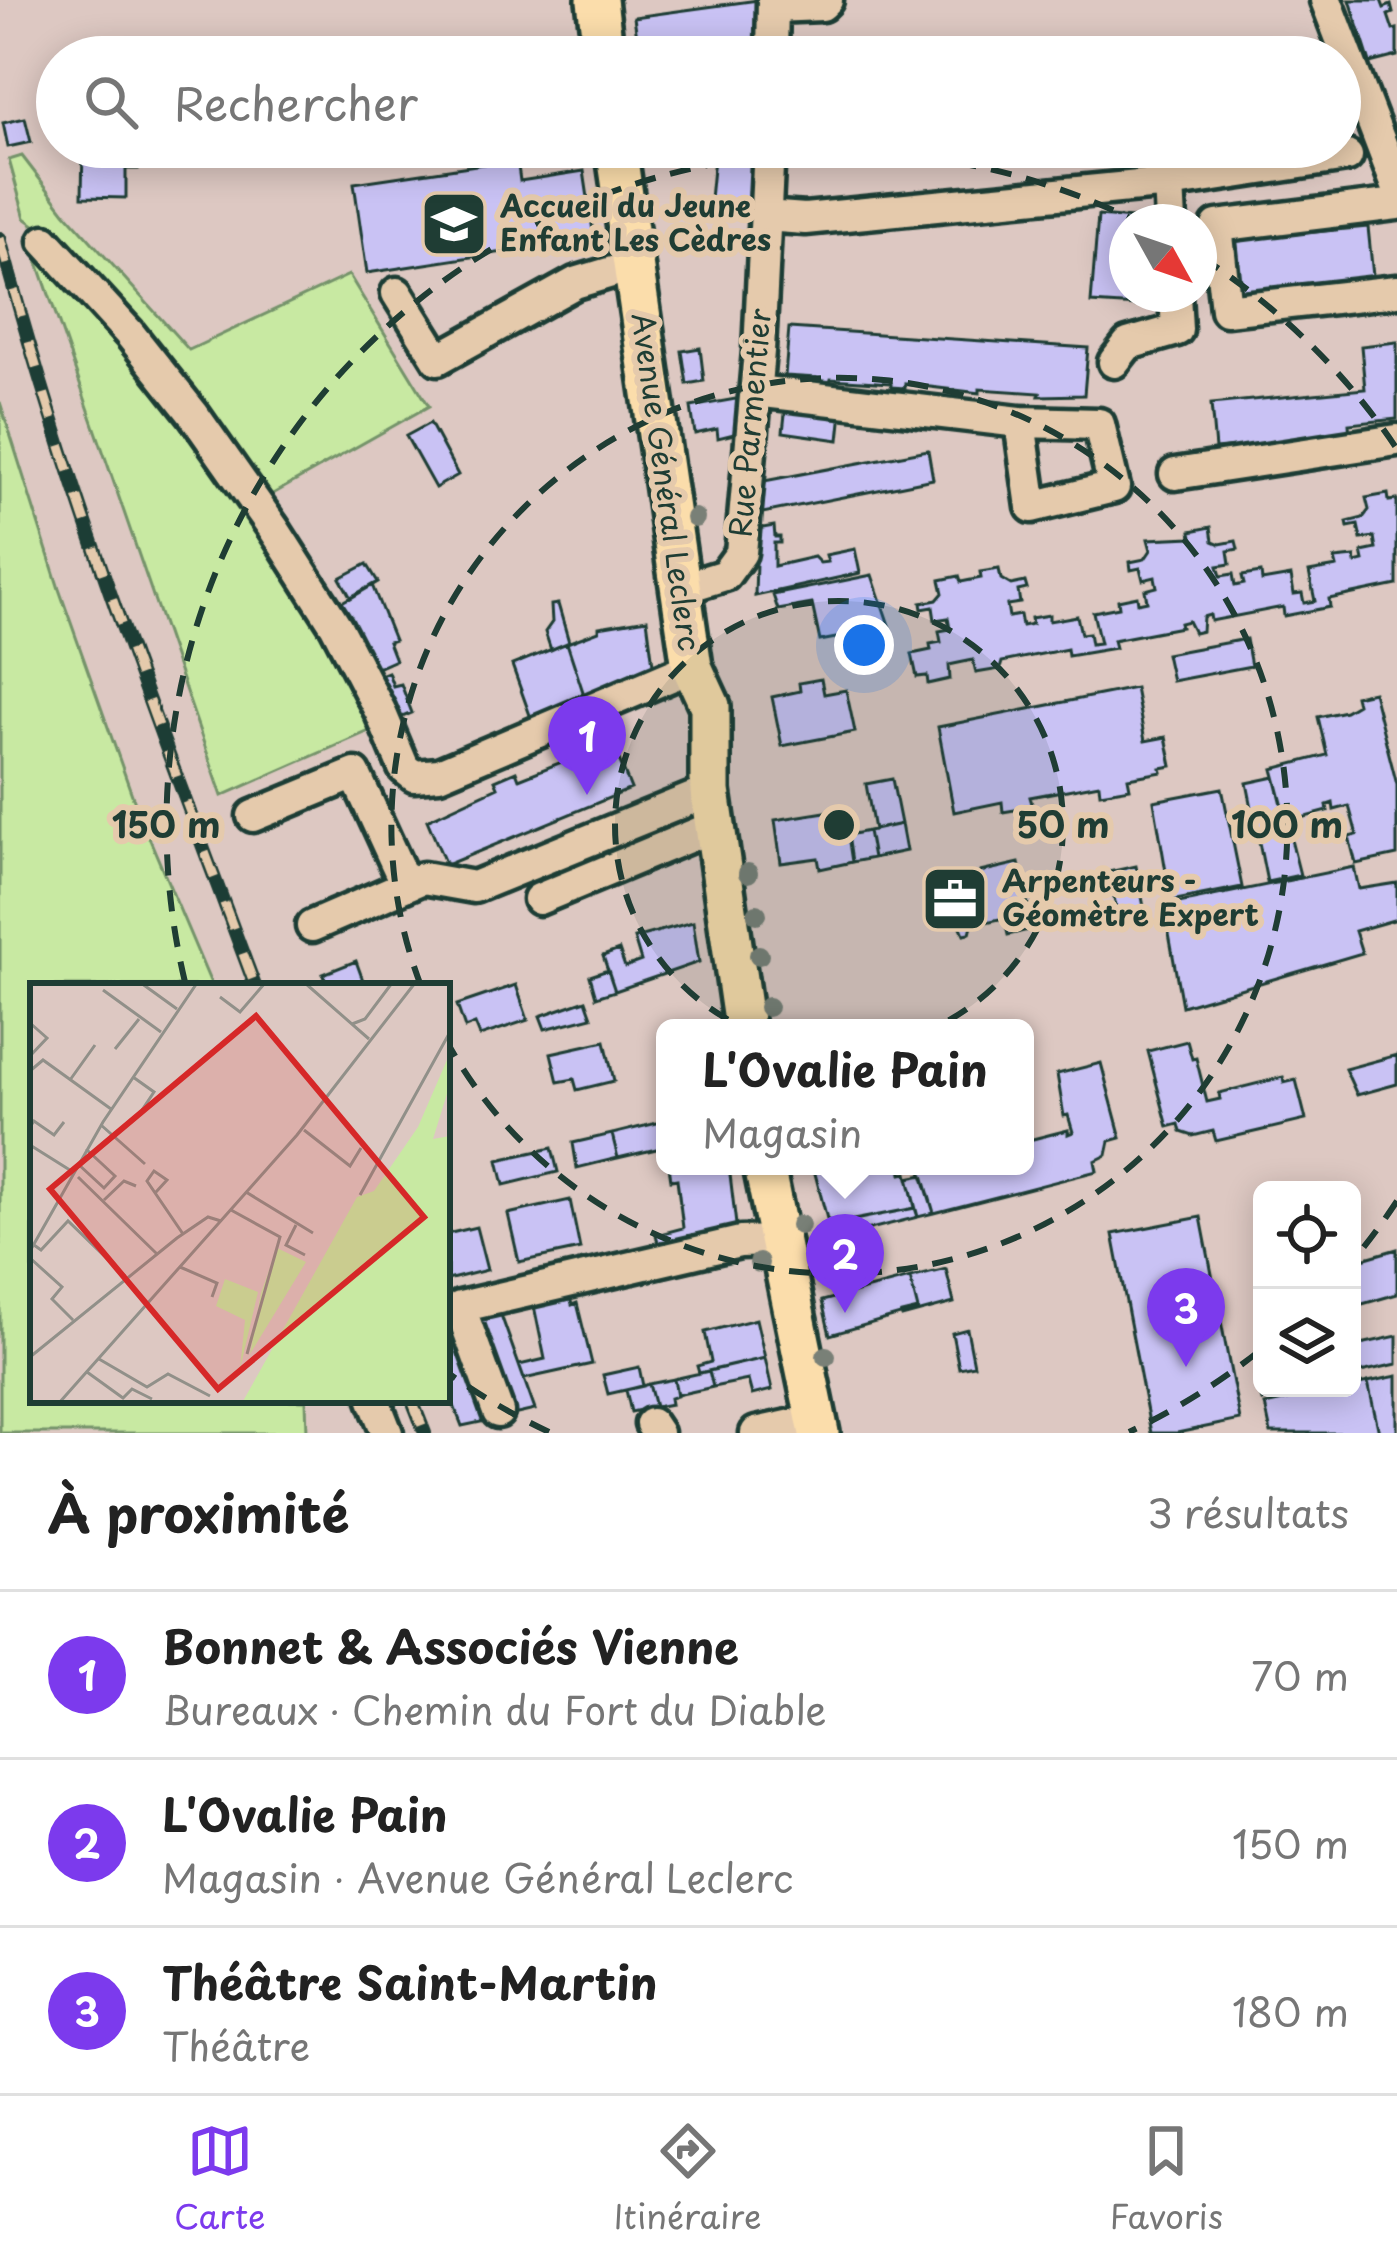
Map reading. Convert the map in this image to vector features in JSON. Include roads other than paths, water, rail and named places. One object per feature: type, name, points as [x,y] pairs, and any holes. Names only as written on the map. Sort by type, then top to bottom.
[{"type":"main road","points":[[597,0],[601,36]]},
{"type":"main road","name":"Avenue Général Leclerc","points":[[619,168],[692,667],[710,706],[712,808],[743,1019]]},
{"type":"main road","points":[[766,1175],[818,1426]]},
{"type":"street","points":[[772,36],[773,4],[822,5],[827,0]]},
{"type":"street","points":[[1326,0],[1342,36]]},
{"type":"street","points":[[1361,81],[1391,150],[1397,186]]},
{"type":"street","name":"Rue Parmentier","points":[[680,589],[725,574],[741,553],[756,392],[768,168]]},
{"type":"street","points":[[765,216],[805,219],[1169,183],[1268,168]]},
{"type":"street","points":[[1169,183],[1170,204]]},
{"type":"street","points":[[1389,281],[1226,310],[1217,226],[1397,204]]},
{"type":"street","points":[[45,241],[142,350],[274,530],[336,626],[404,768],[414,776],[440,774],[692,667]]},
{"type":"street","points":[[397,293],[438,359],[575,283],[632,266]]},
{"type":"street","points":[[1114,362],[1128,344],[1178,330],[1176,312]]},
{"type":"street","points":[[756,392],[1020,422]]},
{"type":"street","points":[[1175,474],[1397,440]]},
{"type":"street","points":[[253,816],[356,774],[406,885]]},
{"type":"street","points":[[312,926],[423,878],[474,887],[712,808]]},
{"type":"street","points":[[539,899],[712,808]]},
{"type":"street","points":[[498,1412],[460,1307],[740,1242],[777,1240]]},
{"type":"street","points":[[375,1403],[387,1433]]},
{"type":"street","points":[[756,1433],[818,1426]]},
{"type":"railway","points":[[0,238],[86,522],[254,983]]},
{"type":"railway","points":[[413,1403],[425,1433]]},
{"type":"place","name":"Accueil du Jeune Enfant Les Cèdres","points":[[454,224]]},
{"type":"place","name":"Bonnet & Associés Vienne","points":[[587,795]]},
{"type":"place","name":"Arpenteurs - Géomètre Expert","points":[[955,899]]},
{"type":"place","name":"L'Ovalie Pain","points":[[845,1313]]},
{"type":"place","name":"Théâtre Saint-Martin","points":[[1186,1367]]}]
